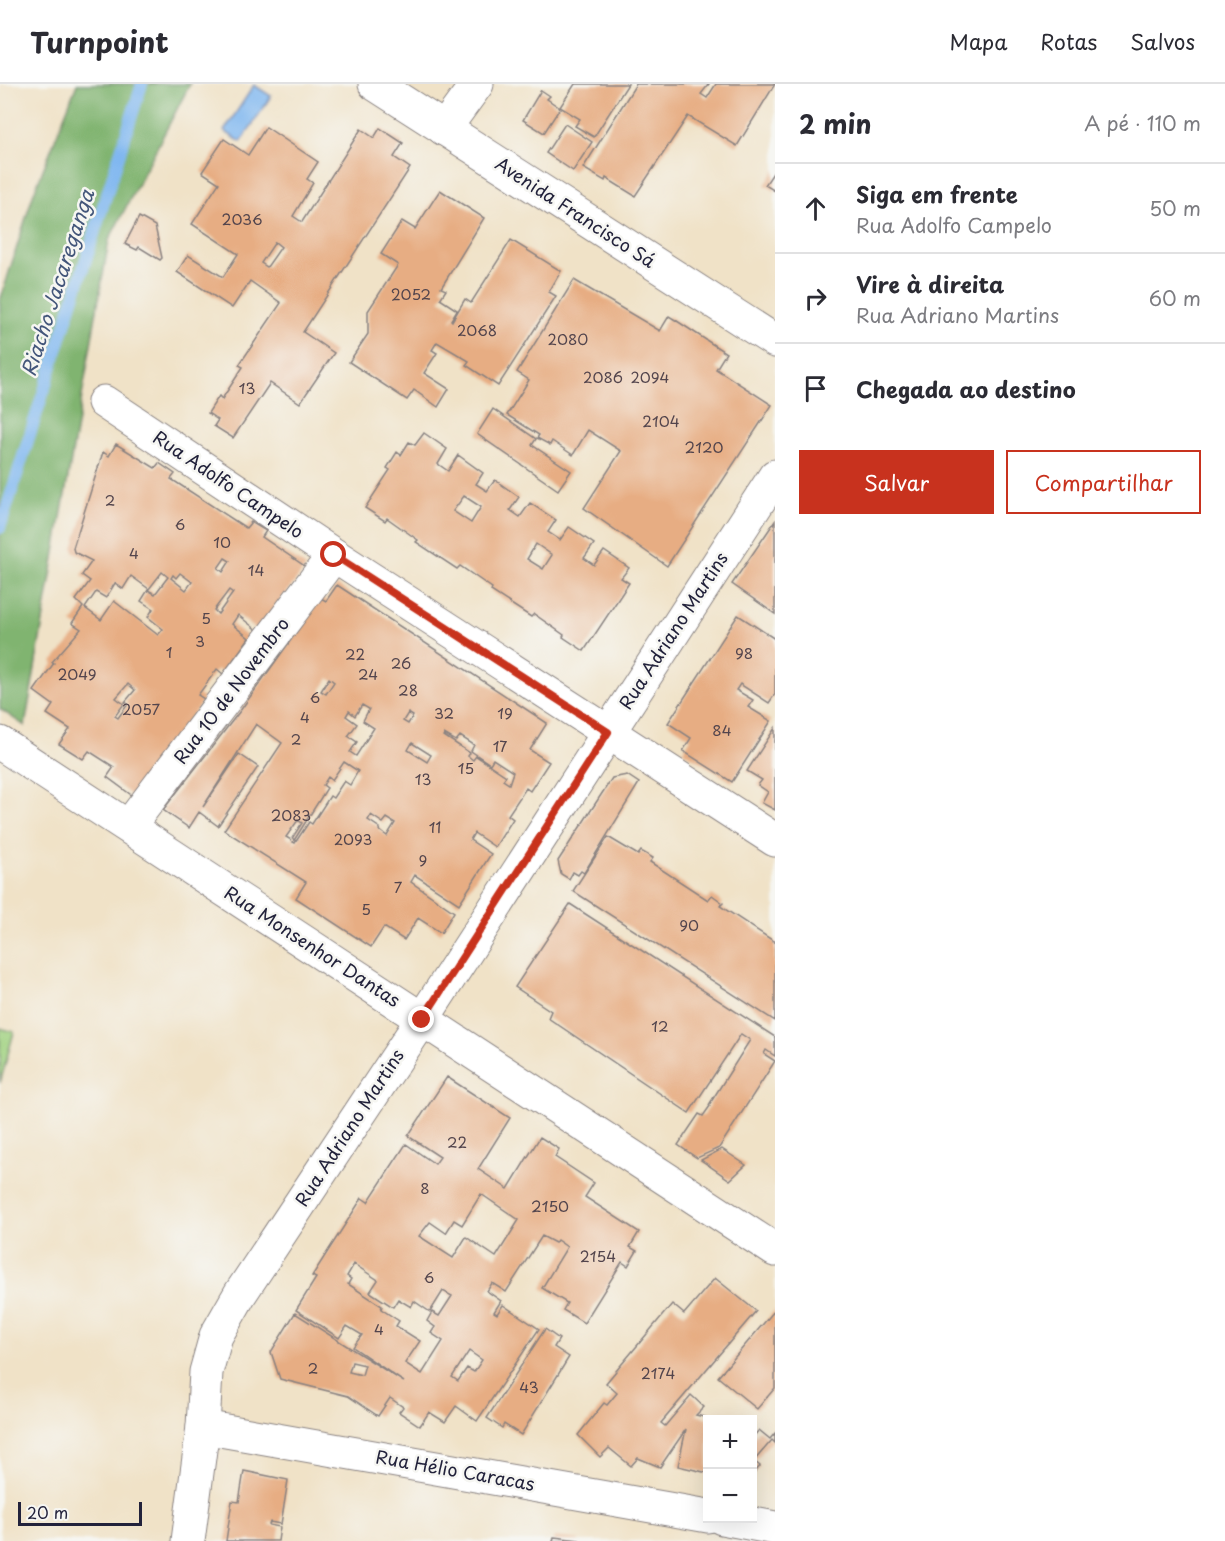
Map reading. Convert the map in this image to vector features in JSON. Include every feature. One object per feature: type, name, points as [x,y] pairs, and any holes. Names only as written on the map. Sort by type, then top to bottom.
[{"type":"street","name":"Avenida Francisco Sá","points":[[375,84],[775,341]]},
{"type":"street","points":[[444,129],[477,84]]},
{"type":"street","name":"Rua Adolfo Campelo","points":[[104,402],[334,555],[775,840]]},
{"type":"street","name":"Rua Adriano Martins","points":[[188,1541],[203,1427],[206,1372],[216,1336],[246,1284],[422,1020],[775,476]]},
{"type":"street","name":"Rua 10 de Novembro","points":[[129,826],[334,555]]},
{"type":"street","name":"Rua Monsenhor Dantas","points":[[0,743],[775,1250]]},
{"type":"street","name":"Rua Hélio Caracas","points":[[203,1427],[703,1515]]},
{"type":"street","points":[[748,1523],[775,1528]]},
{"type":"green space","points":[[77,84],[190,84],[109,240],[25,726],[0,709],[0,301],[33,195]]},
{"type":"green space","points":[[0,1028],[14,1032],[0,1083]]},
{"type":"water","points":[[254,85],[271,96],[241,142],[224,131]]},
{"type":"building","points":[[575,84],[628,84],[594,137],[575,126],[580,119],[560,107]]},
{"type":"building","points":[[636,84],[709,84],[701,94],[707,98],[716,84],[775,84],[737,146],[688,116],[635,196],[606,178],[605,181],[583,168]]},
{"type":"building","points":[[541,90],[550,96],[547,99],[560,108],[544,133],[523,120]]},
{"type":"building","points":[[565,124],[592,142],[573,171],[546,153]]},
{"type":"building","points":[[266,127],[318,162],[307,179],[313,183],[293,216],[302,222],[361,129],[374,138],[380,128],[403,143],[394,157],[410,168],[303,332],[334,353],[300,403],[270,383],[233,438],[214,426],[218,420],[208,413],[219,396],[222,399],[243,367],[239,365],[281,303],[250,281],[232,308],[177,272],[188,255],[223,277],[238,254],[192,224],[219,183],[202,172],[224,139],[248,155]],"holes":[[[275,242],[281,247],[267,267],[261,263]]]},
{"type":"building","points":[[775,170],[775,191],[765,185]]},
{"type":"building","points":[[440,190],[484,218],[441,288],[446,290],[440,299],[457,310],[452,321],[465,299],[471,303],[511,240],[561,271],[549,292],[556,296],[498,386],[466,365],[469,361],[437,342],[432,350],[437,353],[424,373],[449,389],[438,407],[414,390],[407,400],[349,362],[368,334],[368,311],[398,265],[381,254],[402,221],[415,229]]},
{"type":"building","points":[[139,217],[155,226],[162,258],[160,260],[139,247],[137,250],[125,244]]},
{"type":"building","points":[[574,280],[660,331],[669,316],[677,321],[726,353],[716,369],[772,405],[667,566],[584,508],[621,451],[588,430],[573,455],[552,441],[550,445],[537,438],[539,435],[507,415],[529,380],[517,372]]},
{"type":"building","points":[[493,409],[536,439],[532,445],[571,471],[558,490],[477,434]]},
{"type":"building","points":[[424,433],[447,449],[438,464],[448,471],[458,455],[483,473],[476,484],[487,491],[495,480],[519,497],[510,510],[520,517],[530,503],[556,520],[548,532],[560,540],[569,527],[594,544],[584,558],[594,565],[604,551],[629,568],[621,578],[629,583],[584,651],[534,614],[531,617],[491,591],[492,588],[460,566],[457,569],[416,542],[418,540],[387,518],[385,521],[365,508],[390,470],[387,468],[397,452],[401,455],[409,442],[415,445]],"holes":[[[464,496],[481,507],[471,523],[453,511]],[[536,544],[552,555],[543,569],[527,559]]]},
{"type":"building","points":[[116,444],[155,468],[159,463],[175,474],[171,479],[246,528],[251,522],[266,531],[262,537],[306,567],[258,631],[238,615],[232,624],[249,638],[223,674],[217,669],[198,695],[204,699],[134,797],[107,777],[114,767],[89,751],[83,759],[59,744],[70,729],[47,714],[53,705],[34,691],[54,663],[52,662],[81,629],[72,623],[83,607],[76,600],[90,581],[82,575],[92,561],[74,552],[73,548],[103,452],[109,456]],"holes":[[[225,558],[230,561],[223,572],[218,568]],[[162,572],[168,577],[155,594],[148,590],[141,601],[153,609],[148,617],[163,629],[158,635],[114,601],[101,620],[85,608],[96,592],[106,598],[115,583],[123,589],[131,576],[149,589]],[[180,573],[192,582],[186,590],[171,578],[173,575],[176,578]],[[229,590],[233,593],[218,614],[214,610]],[[128,684],[135,690],[125,702],[128,704],[118,718],[115,716],[124,704],[116,698]]]},
{"type":"building","points":[[775,521],[775,614],[732,584]]},
{"type":"building","points":[[337,585],[547,723],[530,750],[549,762],[530,791],[526,788],[508,815],[513,819],[495,847],[474,833],[470,840],[491,854],[459,904],[415,875],[411,882],[454,912],[441,933],[418,918],[404,940],[384,927],[371,947],[296,898],[306,882],[224,830],[282,743],[256,724],[203,807],[239,754],[258,767],[218,826],[199,812],[189,828],[163,810],[240,711],[321,598],[326,601]],"holes":[[[329,678],[334,682],[326,694],[321,691]],[[362,705],[369,709],[363,721],[374,728],[356,756],[350,752],[357,742],[348,736],[357,724],[346,716],[349,711],[355,716]],[[408,713],[413,716],[408,724],[403,721]],[[444,734],[456,741],[460,736],[474,745],[471,751],[490,764],[493,759],[513,772],[509,784],[503,780],[506,776],[476,756],[473,760],[468,756],[470,753]],[[412,743],[431,755],[427,762],[408,750]],[[344,762],[358,771],[350,785],[344,781],[333,798],[330,796],[312,824],[309,822],[295,843],[293,842],[327,788],[323,785],[328,777],[332,780]],[[371,815],[383,823],[387,818],[395,823],[387,836],[379,830],[380,828],[368,820]],[[298,820],[302,823],[291,840],[286,837]]]},
{"type":"building","points":[[738,615],[775,639],[775,694],[769,703],[740,684],[736,690],[753,700],[748,707],[771,721],[732,782],[683,751],[691,738],[668,723]]},
{"type":"building","points":[[775,728],[775,810],[762,803],[768,792],[758,785],[762,780],[747,771]]},
{"type":"building","points":[[627,775],[639,783],[584,873],[581,871],[578,875],[573,872],[569,879],[561,874],[558,861],[612,778]]},
{"type":"building","points":[[608,837],[638,855],[641,851],[653,858],[650,862],[708,900],[712,895],[723,903],[720,906],[775,942],[775,1021],[573,891]]},
{"type":"building","points":[[570,904],[775,1037],[775,1056],[766,1050],[764,1054],[775,1061],[719,1148],[697,1158],[678,1145],[699,1114],[703,1116],[710,1106],[750,1040],[741,1034],[689,1113],[548,1018],[551,1011],[515,987]]},
{"type":"building","points":[[447,1077],[510,1118],[478,1169],[508,1189],[540,1137],[559,1149],[555,1157],[594,1183],[585,1197],[639,1232],[630,1247],[637,1251],[628,1266],[622,1262],[584,1323],[563,1310],[567,1303],[542,1288],[567,1247],[557,1240],[555,1243],[542,1236],[506,1292],[492,1283],[487,1291],[501,1301],[494,1312],[497,1314],[503,1305],[539,1329],[477,1421],[456,1406],[445,1422],[429,1412],[420,1426],[399,1412],[403,1407],[390,1398],[378,1416],[348,1396],[280,1379],[271,1352],[295,1313],[404,1382],[353,1347],[362,1335],[347,1326],[339,1338],[296,1310],[316,1278],[312,1276],[362,1198],[368,1202],[406,1144],[435,1164],[440,1157],[408,1136]],"holes":[[[481,1194],[519,1220],[496,1257],[466,1237],[453,1258],[419,1236],[430,1222],[446,1233],[454,1220],[462,1225]],[[354,1264],[378,1280],[370,1292],[393,1307],[398,1299],[411,1307],[414,1301],[430,1312],[443,1291],[452,1296],[439,1316],[432,1312],[427,1321],[435,1327],[431,1333],[443,1341],[422,1374],[405,1363],[420,1341],[396,1326],[399,1321],[381,1309],[382,1306],[348,1284],[351,1279],[347,1276]],[[469,1351],[482,1360],[474,1372],[467,1368],[458,1381],[452,1377]],[[352,1362],[365,1365],[362,1375],[349,1372]]]},
{"type":"building","points":[[722,1149],[746,1165],[730,1180],[701,1160]]},
{"type":"building","points":[[715,1278],[756,1311],[661,1423],[665,1426],[691,1395],[704,1407],[696,1415],[703,1417],[703,1472],[678,1466],[686,1429],[660,1467],[638,1458],[631,1466],[609,1448],[600,1457],[578,1435],[604,1403],[607,1405],[617,1393],[606,1383],[672,1304],[684,1314]]},
{"type":"building","points":[[775,1310],[775,1388],[757,1409],[718,1377]]},
{"type":"building","points":[[545,1329],[559,1339],[554,1347],[569,1357],[521,1435],[504,1424],[502,1428],[487,1418]]},
{"type":"building","points":[[759,1430],[770,1439],[775,1433],[775,1443],[772,1440],[757,1458],[757,1432]]},
{"type":"building","points":[[244,1471],[288,1480],[281,1524],[270,1522],[269,1525],[280,1527],[278,1541],[226,1541],[232,1501],[239,1502]]},
{"type":"building","points":[[554,1537],[579,1540],[579,1541],[553,1541]]},
{"type":"waterway","name":"Riacho Jacareganga","points":[[0,528],[142,84]]},
{"type":"route","points":[[334,555],[608,732],[422,1020]]}]
